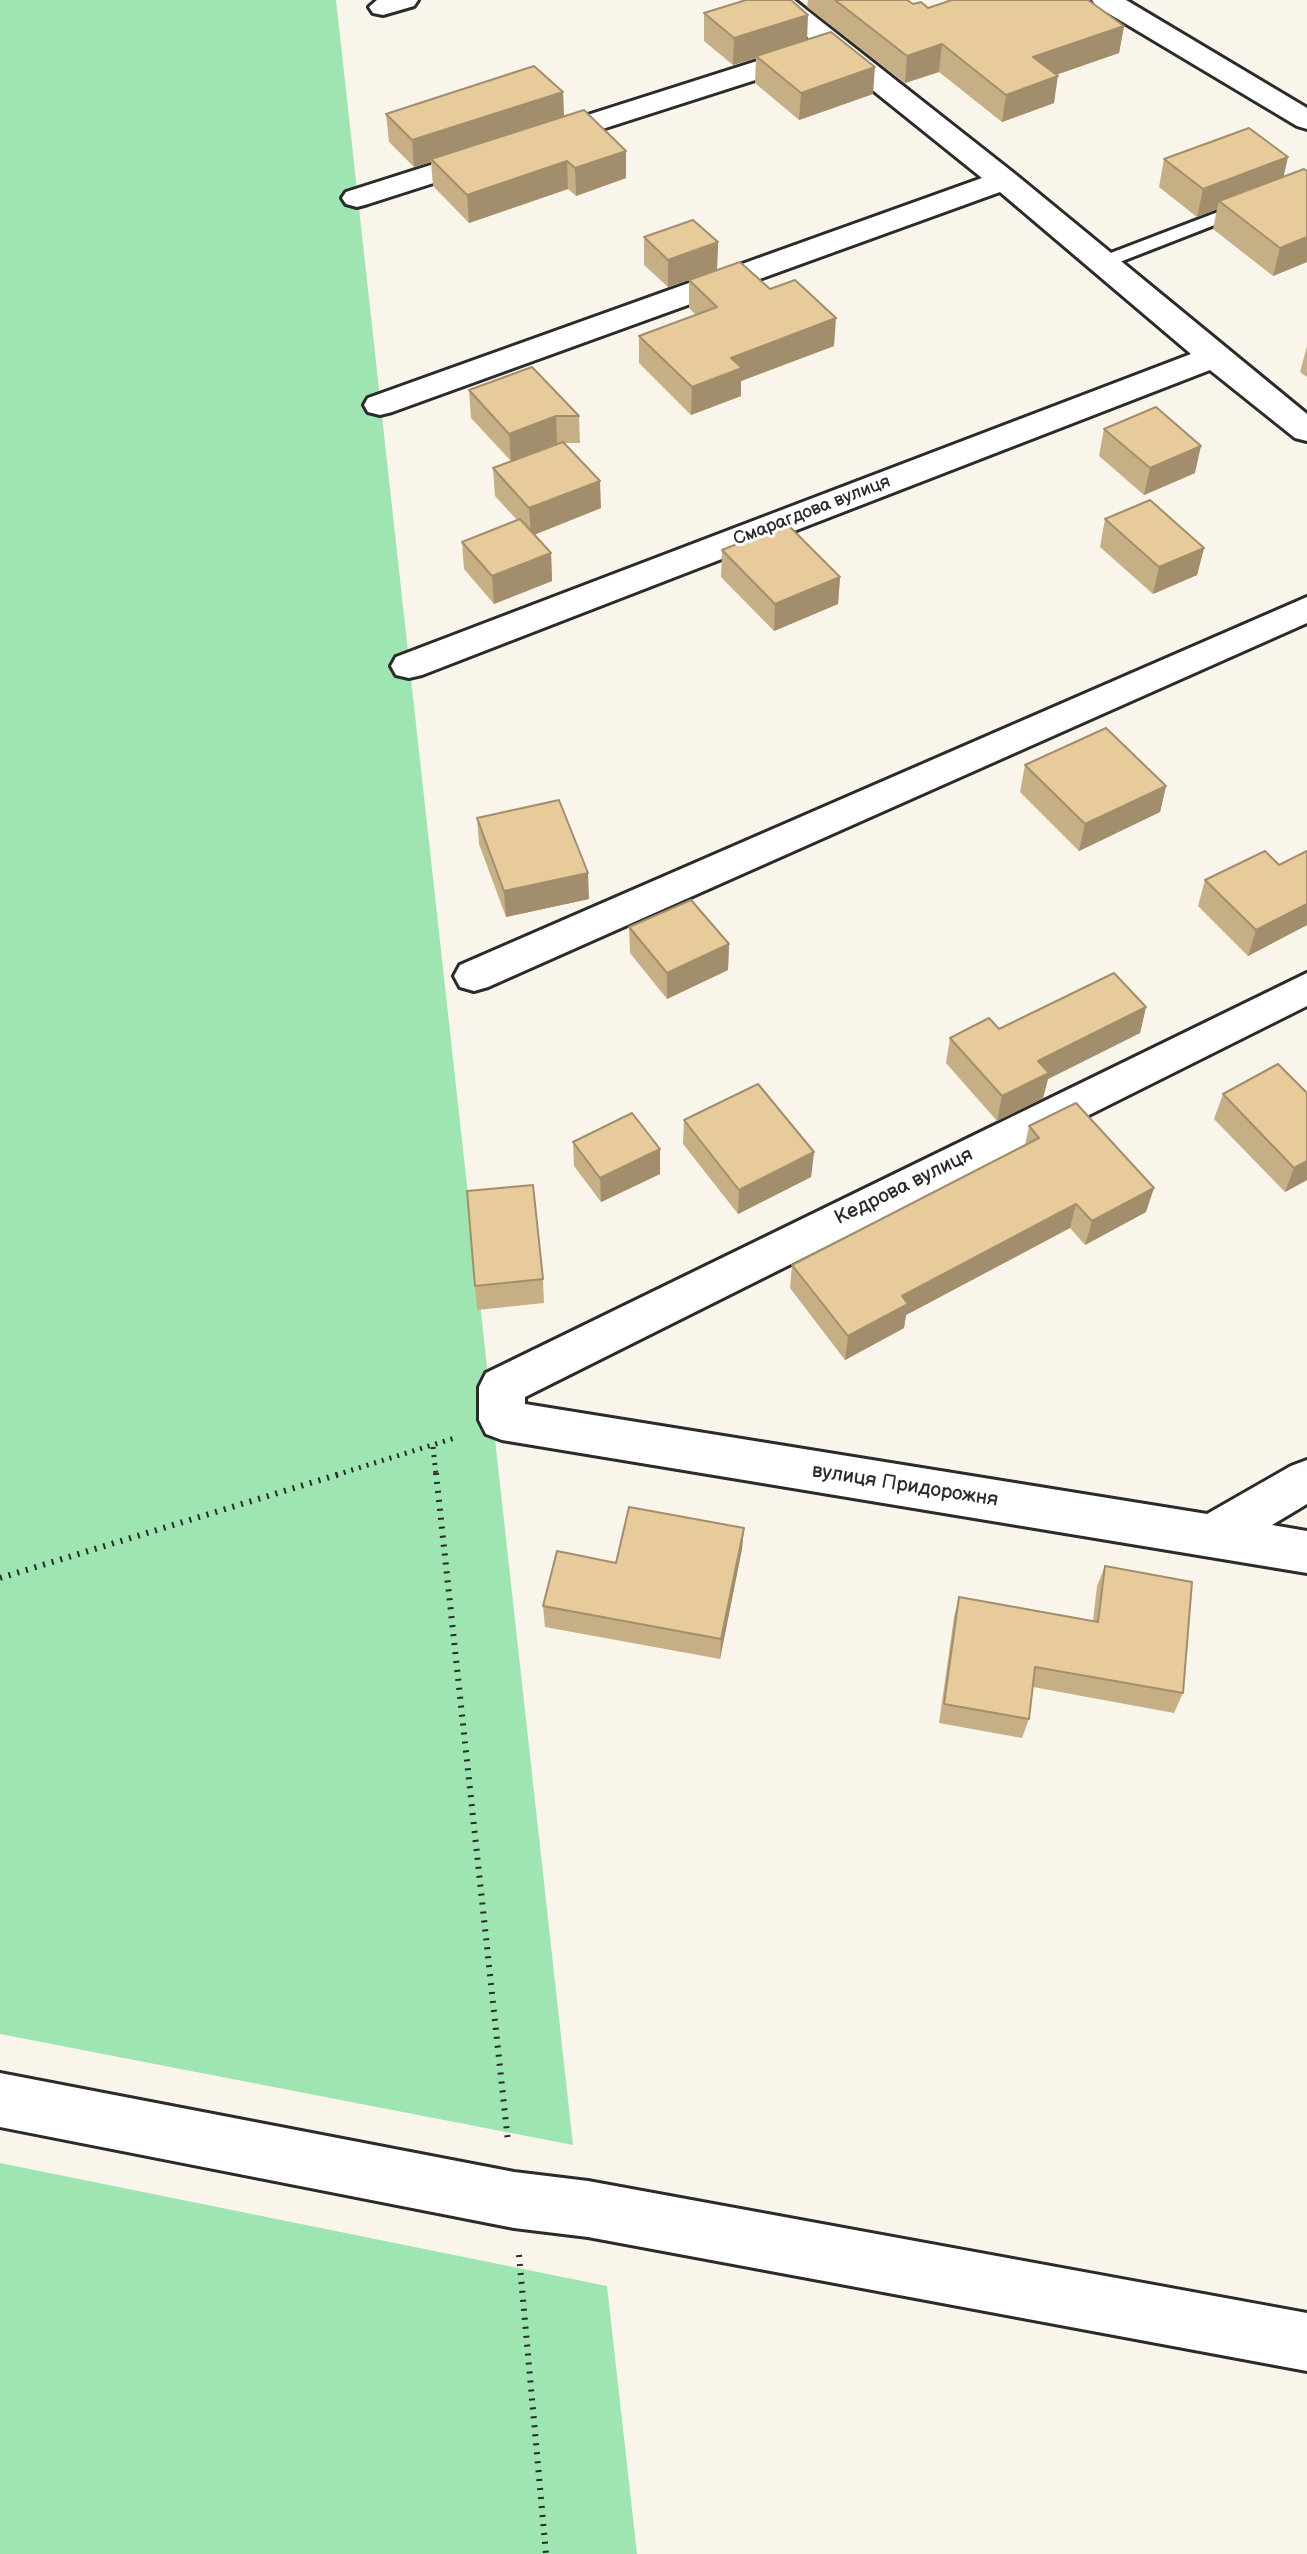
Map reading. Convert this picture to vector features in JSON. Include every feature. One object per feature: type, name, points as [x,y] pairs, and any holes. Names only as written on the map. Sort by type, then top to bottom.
[{"type":"street","points":[[777,0],[1004,180],[1307,431]]},
{"type":"street","points":[[1106,0],[1307,120]]},
{"type":"street","points":[[357,198],[832,46]]},
{"type":"street","points":[[380,405],[1004,180]]},
{"type":"street","name":"Смарагдова вулиця","points":[[409,666],[1214,357]]},
{"type":"street","points":[[474,976],[1307,609]]},
{"type":"street","name":"Кедрова вулиця","points":[[502,1403],[1307,988]]},
{"type":"street","name":"вулиця Придорожня","points":[[502,1403],[1307,1552]]},
{"type":"street","points":[[1212,1536],[1307,1480]]},
{"type":"street","points":[[0,2100],[514,2200],[588,2209],[1307,2342]]},
{"type":"lane","points":[[1101,263],[1307,183]]},
{"type":"path","points":[[0,1578],[433,1447],[502,1403]]},
{"type":"path","points":[[433,1447],[514,2200],[546,2554]]},
{"type":"green space","points":[[0,0],[336,0],[573,2145],[0,2034]]},
{"type":"green space","points":[[0,2163],[607,2286],[637,2554],[0,2554]]},
{"type":"building","points":[[746,0],[791,0],[808,15],[734,38],[704,13]]},
{"type":"building","points":[[835,0],[907,0],[913,4],[921,2],[928,8],[952,0],[1088,0],[1124,26],[1033,57],[1058,76],[1006,95],[942,44],[907,56]]},
{"type":"building","points":[[831,32],[875,67],[801,93],[756,56]]},
{"type":"building","points":[[534,66],[563,92],[412,140],[386,114]]},
{"type":"building","points":[[584,110],[626,151],[575,168],[567,161],[467,195],[431,159]]},
{"type":"building","points":[[1249,128],[1288,157],[1203,189],[1164,159]]},
{"type":"building","points":[[1304,169],[1307,171],[1307,237],[1280,248],[1219,201]]},
{"type":"building","points":[[693,220],[718,242],[668,260],[644,237]]},
{"type":"building","points":[[740,262],[770,289],[795,280],[836,318],[731,358],[742,368],[692,387],[639,336],[717,307],[689,280]]},
{"type":"building","points":[[532,367],[579,416],[556,416],[509,434],[469,390]]},
{"type":"building","points":[[1156,407],[1201,446],[1150,468],[1104,429]]},
{"type":"building","points":[[563,442],[600,481],[529,508],[493,468]]},
{"type":"building","points":[[1150,500],[1204,548],[1159,567],[1105,519]]},
{"type":"building","points":[[520,519],[551,553],[492,576],[462,542]]},
{"type":"building","points":[[787,524],[840,577],[775,604],[722,550]]},
{"type":"building","points":[[1106,728],[1166,786],[1085,824],[1025,765]]},
{"type":"building","points":[[559,800],[588,873],[504,891],[477,818]]},
{"type":"building","points":[[1265,851],[1279,865],[1307,851],[1307,904],[1256,930],[1205,880]]},
{"type":"building","points":[[691,900],[729,944],[667,973],[629,927]]},
{"type":"building","points":[[1114,973],[1146,1007],[1038,1061],[1049,1073],[1002,1096],[950,1038],[989,1018],[999,1029]]},
{"type":"building","points":[[1278,1064],[1307,1093],[1307,1161],[1294,1168],[1223,1094]]},
{"type":"building","points":[[758,1084],[814,1152],[739,1190],[684,1120]]},
{"type":"building","points":[[1076,1103],[1154,1188],[1092,1221],[1076,1204],[902,1296],[908,1304],[848,1336],[792,1265],[1039,1138],[1029,1126]]},
{"type":"building","points":[[632,1113],[660,1149],[600,1178],[573,1142]]},
{"type":"building","points":[[533,1185],[543,1279],[475,1286],[467,1191]]},
{"type":"building","points":[[629,1507],[744,1528],[721,1639],[543,1606],[557,1551],[616,1563]]},
{"type":"building","points":[[1105,1566],[1192,1582],[1183,1693],[1035,1667],[1029,1719],[944,1704],[959,1597],[1098,1622]]}]
